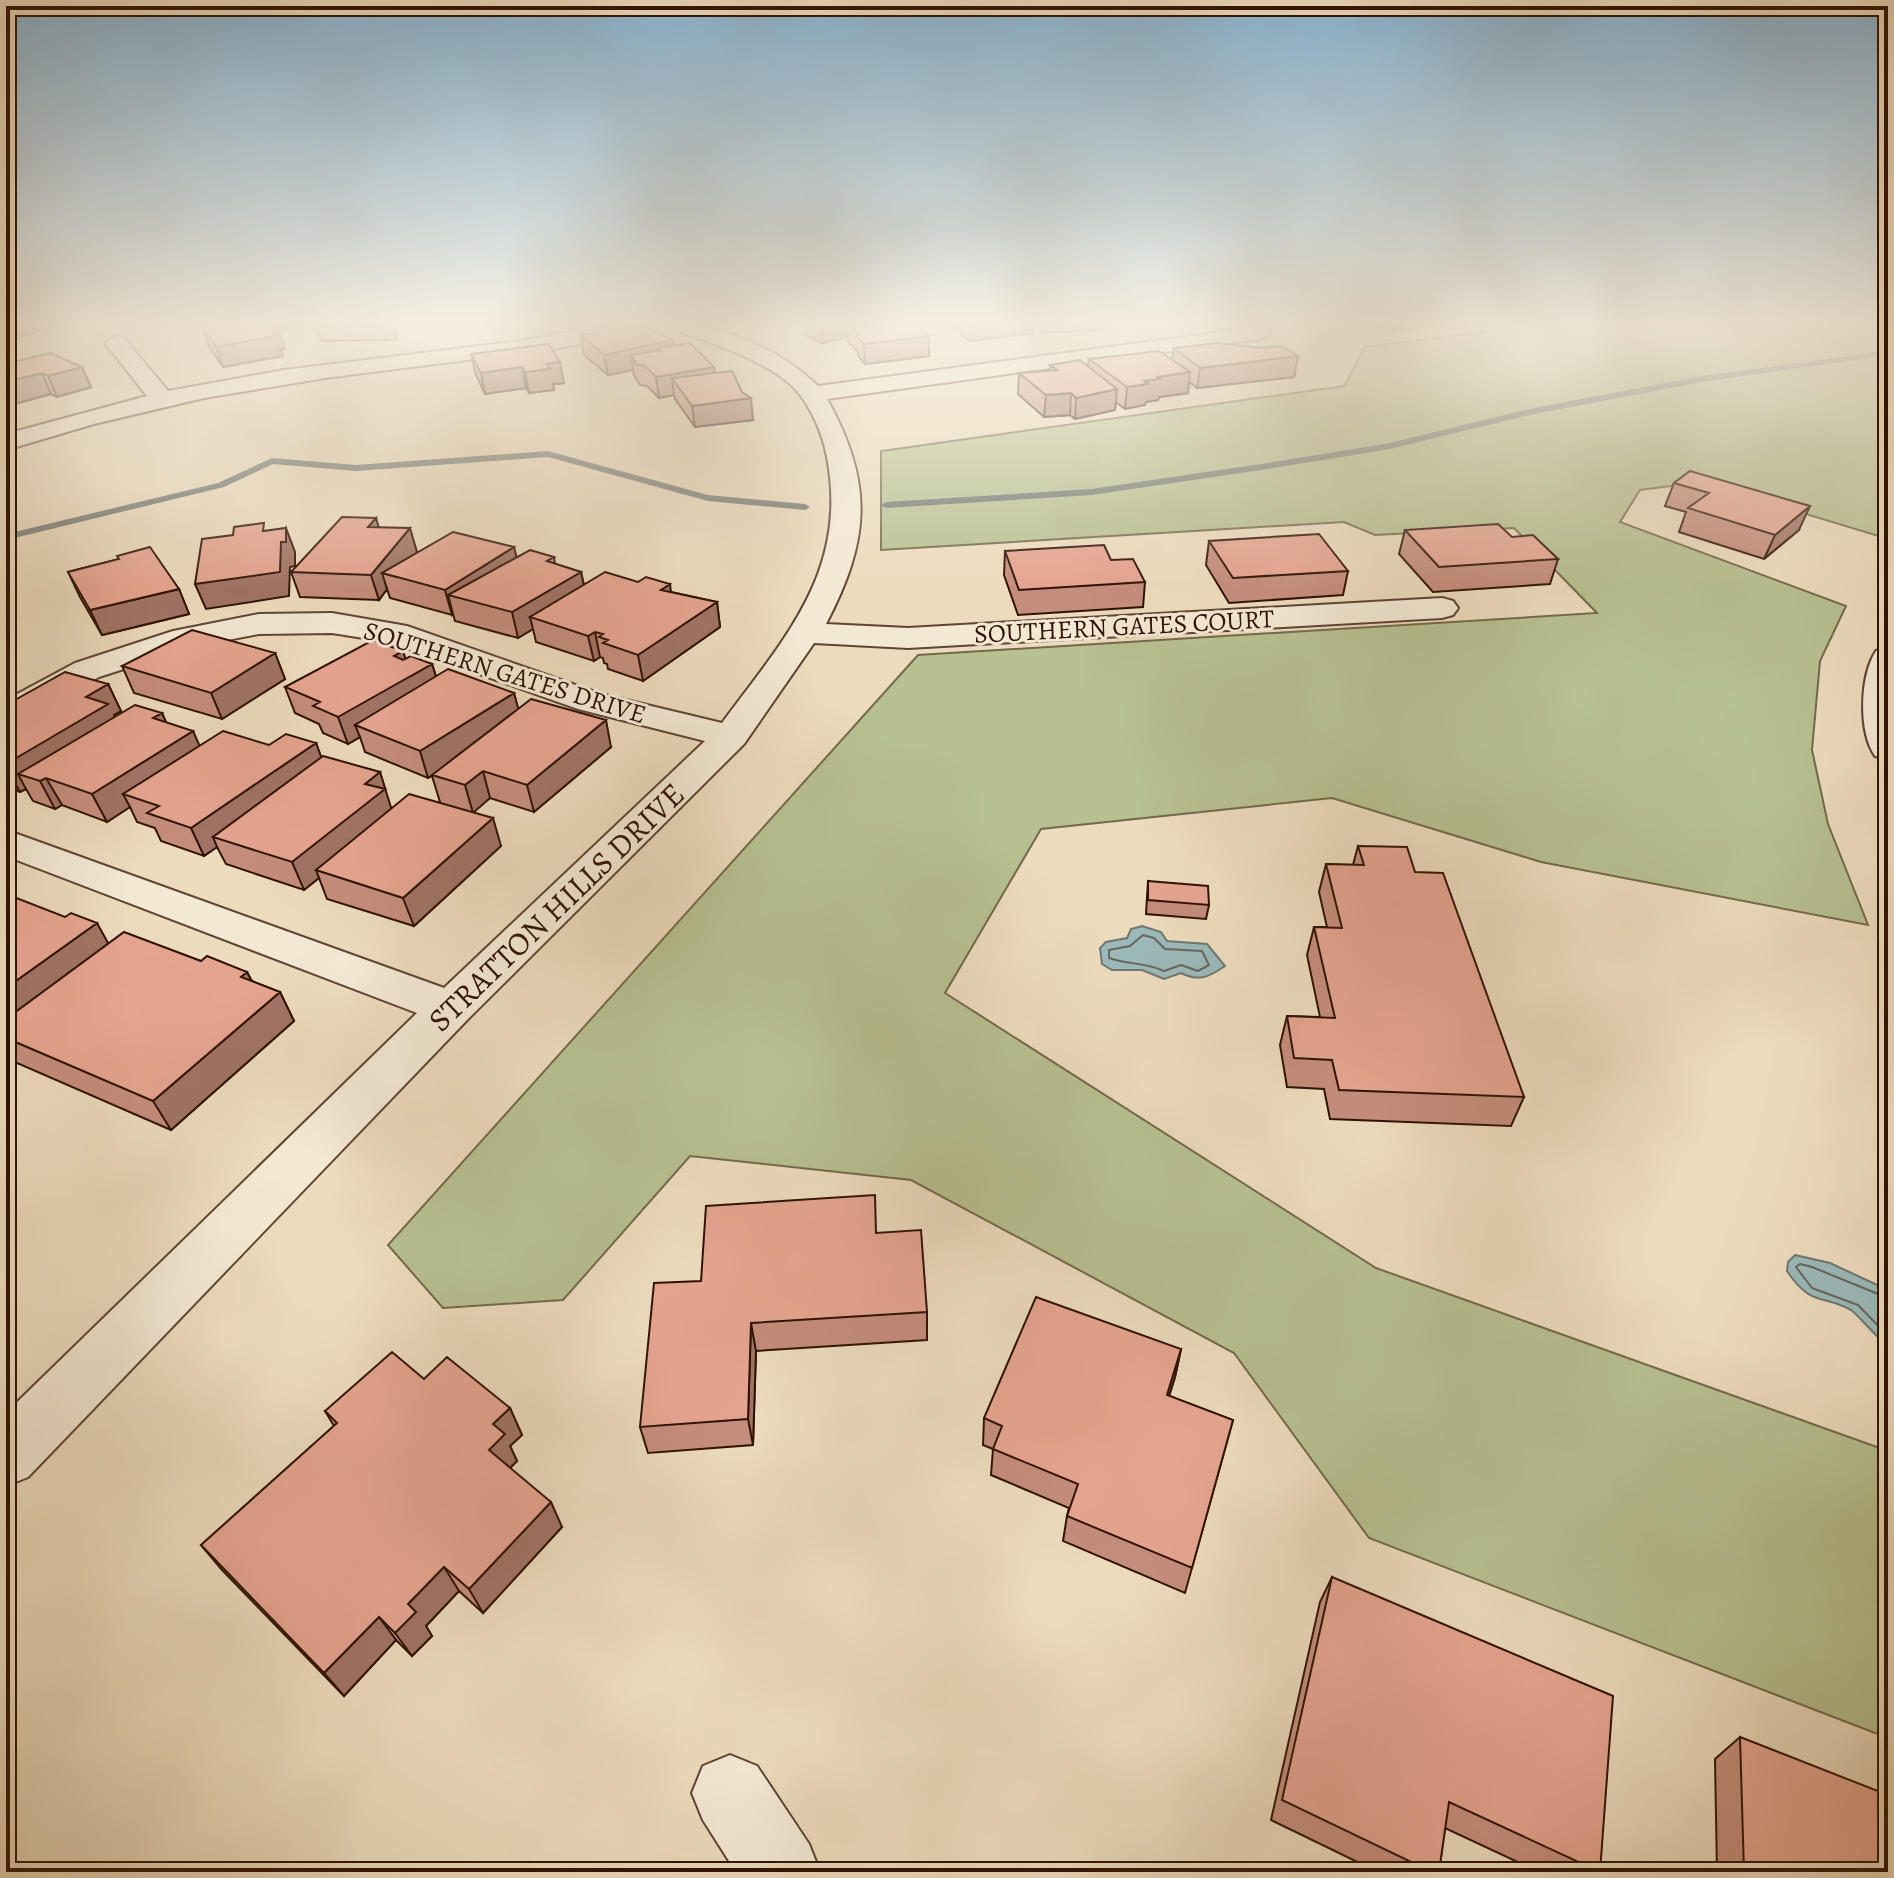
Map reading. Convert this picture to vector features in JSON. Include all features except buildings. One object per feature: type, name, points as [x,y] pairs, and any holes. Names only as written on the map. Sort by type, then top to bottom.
[{"type":"street","points":[[6,442],[109,413]]},
{"type":"street","name":"STRATTON HILLS DRIVE","points":[[6,1456],[451,1008],[731,736],[805,633],[831,585],[846,525],[848,495],[836,438],[822,413]]},
{"type":"street","name":"SOUTHERN GATES COURT","points":[[805,633],[908,638],[1442,608]]},
{"type":"street","name":"SOUTHERN GATES DRIVE","points":[[6,714],[87,670],[185,638],[259,624],[332,623],[395,633],[590,702],[731,736]]},
{"type":"street","points":[[1888,658],[1882,682],[1882,724],[1888,748]]},
{"type":"street","points":[[6,842],[451,1008]]},
{"type":"street","points":[[730,1793],[781,1872]]},
{"type":"green space","points":[[1154,413],[1888,413],[1888,539],[1701,482],[1640,490],[1620,522],[1846,606],[1820,661],[1812,750],[1828,824],[1868,925],[1541,862],[1332,798],[1041,829],[945,993],[1376,1268],[1888,1451],[1888,1738],[1369,1538],[1234,1353],[911,1180],[690,1156],[563,1300],[443,1308],[388,1245],[918,655],[1597,613],[1514,528],[1375,535],[1344,522],[881,550],[881,451]]},
{"type":"water","points":[[1142,926],[1161,932],[1167,941],[1207,944],[1225,966],[1204,977],[1181,973],[1164,979],[1142,970],[1112,970],[1102,964],[1100,948],[1106,942],[1127,938],[1131,929]]},
{"type":"water","points":[[1795,1255],[1830,1263],[1888,1290],[1888,1346],[1851,1310],[1803,1290],[1787,1271],[1788,1262]]},
{"type":"waterway","points":[[886,505],[1091,492],[1390,446],[1526,413]]},
{"type":"waterway","points":[[6,537],[221,485],[272,461],[356,468],[548,454],[708,498],[805,507]]}]
